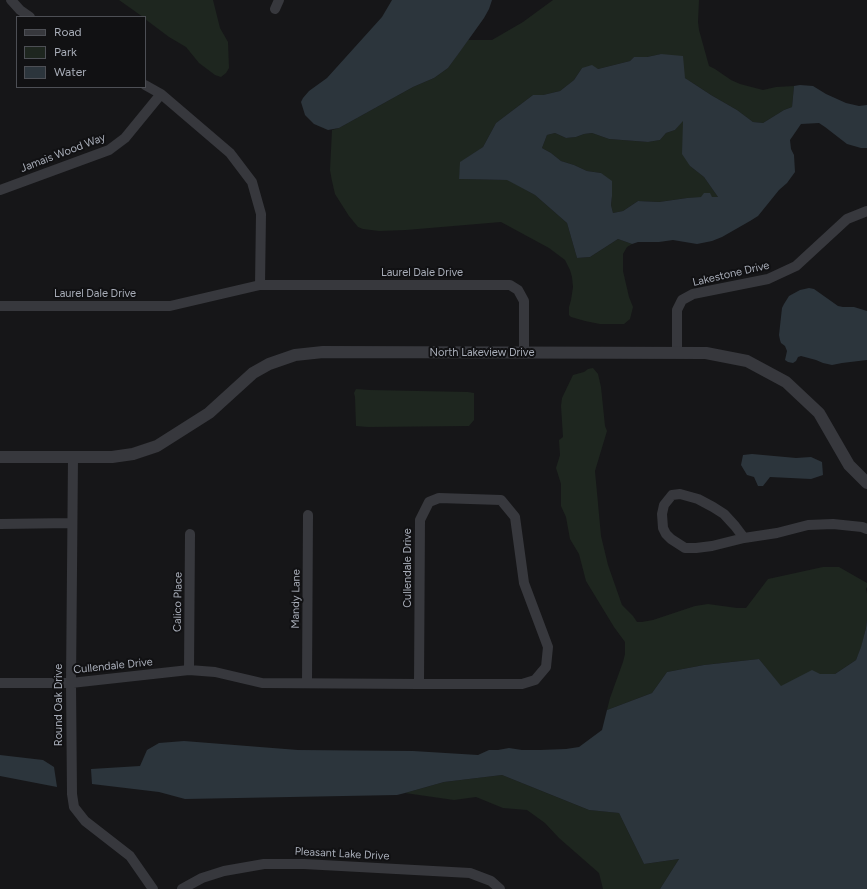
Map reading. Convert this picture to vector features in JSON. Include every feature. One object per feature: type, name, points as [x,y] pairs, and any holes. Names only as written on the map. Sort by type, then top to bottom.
[{"type":"street","points":[[11,0],[20,10],[29,16]]},
{"type":"street","points":[[146,86],[161,94],[230,153],[252,182],[261,214],[260,285]]},
{"type":"street","name":"Jamais Wood Way","points":[[0,190],[109,150],[125,138],[161,94]]},
{"type":"street","name":"Lakestone Drive","points":[[677,353],[677,310],[682,300],[693,294],[768,279],[796,266],[847,219],[867,211]]},
{"type":"street","name":"Laurel Dale Drive","points":[[0,306],[170,306],[260,285],[510,285],[518,290],[524,301],[524,353]]},
{"type":"street","name":"North Lakeview Drive","points":[[0,457],[112,458],[133,454],[157,446],[209,413],[253,373],[269,364],[295,355],[323,352],[706,353],[747,361],[786,382],[819,413],[849,465],[867,483]]},
{"type":"street","name":"Round Oak Drive","points":[[73,458],[71,683],[72,794],[74,807],[85,821],[130,856],[153,889]]},
{"type":"street","points":[[744,538],[724,514],[713,506],[698,499],[680,494],[672,495],[664,505],[662,514],[663,528],[671,539],[685,548],[712,546],[744,538],[808,526],[833,524],[865,525]]},
{"type":"street","name":"Cullendale Drive","points":[[0,683],[71,683],[189,670],[215,672],[262,683],[419,684],[522,684],[535,680],[546,667],[548,647],[524,582],[515,517],[501,500],[439,498],[428,502],[420,520],[419,684]]},
{"type":"street","name":"Mandy Lane","points":[[307,683],[308,515]]},
{"type":"street","points":[[0,524],[72,523]]},
{"type":"street","name":"Calico Place","points":[[189,670],[190,534]]},
{"type":"street","name":"Pleasant Lake Drive","points":[[182,889],[202,878],[224,871],[264,864],[304,864],[470,873],[491,881],[500,889]]},
{"type":"green space","points":[[119,0],[213,0],[220,28],[228,42],[229,68],[226,73],[221,77],[215,75],[199,63],[186,47],[169,37],[146,20],[146,16],[142,16]]},
{"type":"green space","points":[[553,0],[699,0],[699,30],[709,66],[740,84],[763,90],[776,87],[794,86],[792,107],[784,110],[763,123],[753,122],[737,110],[685,78],[661,54],[647,57],[634,57],[630,61],[598,69],[582,68],[574,80],[560,91],[543,95],[533,95],[496,123],[483,147],[461,162],[459,179],[508,180],[535,195],[567,223],[577,258],[590,257],[618,239],[632,244],[627,247],[623,254],[623,271],[633,307],[630,319],[624,324],[600,324],[571,317],[569,315],[569,307],[573,287],[572,277],[565,260],[549,248],[501,222],[406,230],[379,231],[363,229],[358,227],[349,216],[335,194],[332,181],[330,170],[332,130],[339,128],[413,87],[434,78],[448,68],[468,40],[492,40],[523,22]]},
{"type":"green space","points":[[683,120],[683,136],[690,166],[704,177],[718,197],[687,198],[659,202],[638,201],[623,211],[613,213],[611,205],[612,196],[601,173],[587,171],[561,161],[542,148],[547,135],[555,133],[566,138],[592,133],[609,139],[648,142],[660,140],[666,133],[675,130]]},
{"type":"green space","points":[[593,368],[598,374],[601,387],[605,426],[607,431],[595,471],[601,536],[608,565],[622,605],[637,622],[653,620],[695,606],[708,604],[746,608],[768,579],[823,567],[839,567],[867,583],[866,628],[856,660],[835,674],[820,674],[781,687],[759,659],[704,665],[667,672],[652,693],[607,710],[623,662],[625,642],[586,581],[579,554],[570,539],[566,517],[561,506],[561,484],[556,468],[560,455],[559,440],[563,437],[561,406],[562,398],[573,375]]},
{"type":"green space","points":[[356,389],[474,393],[474,420],[469,426],[356,426],[354,393]]},
{"type":"green space","points":[[502,775],[589,810],[619,813],[644,864],[679,859],[660,889],[603,889],[599,873],[559,838],[545,823],[527,810],[503,808],[476,797],[454,800],[405,793],[444,782]]},
{"type":"water","points":[[392,0],[492,0],[484,18],[448,68],[434,78],[413,87],[339,128],[328,130],[314,124],[305,115],[301,102],[303,98],[309,91],[327,78],[382,17]]},
{"type":"water","points":[[661,54],[683,56],[685,78],[737,110],[753,122],[763,123],[784,110],[792,107],[794,86],[800,85],[813,86],[846,103],[859,106],[867,105],[867,148],[847,144],[819,123],[801,124],[790,140],[791,149],[794,155],[795,172],[758,216],[750,221],[712,241],[697,244],[673,240],[638,242],[632,244],[618,239],[590,257],[577,258],[567,223],[535,195],[507,180],[459,179],[460,162],[483,147],[496,123],[533,95],[543,95],[560,91],[574,80],[582,68],[592,65],[598,69],[630,61],[634,57],[647,57]],"holes":[[[683,121],[682,154],[690,166],[704,177],[718,197],[712,197],[710,193],[704,193],[701,197],[659,202],[638,201],[623,211],[613,213],[611,205],[612,181],[601,173],[587,171],[561,161],[542,148],[547,135],[555,133],[566,138],[592,133],[609,139],[648,142],[660,140],[666,133],[675,130]]]},
{"type":"water","points":[[809,288],[814,289],[838,306],[854,307],[867,311],[867,360],[832,365],[801,356],[798,357],[793,363],[785,360],[787,351],[785,346],[781,343],[779,335],[782,308],[789,296],[800,290]]},
{"type":"water","points":[[752,454],[796,458],[811,457],[822,462],[823,475],[811,479],[770,477],[763,486],[758,486],[754,477],[747,475],[741,465],[743,455]]},
{"type":"water","points":[[867,620],[867,889],[660,889],[679,859],[644,864],[619,813],[589,810],[502,775],[444,782],[397,795],[185,799],[159,792],[92,784],[91,769],[140,766],[147,750],[159,743],[184,741],[298,750],[413,751],[478,755],[489,750],[509,748],[540,750],[579,747],[602,730],[607,710],[652,693],[667,672],[704,665],[759,659],[781,686],[812,670],[820,674],[835,674],[856,660],[861,647]]},
{"type":"water","points":[[0,755],[43,760],[54,767],[57,787],[0,776]]}]
